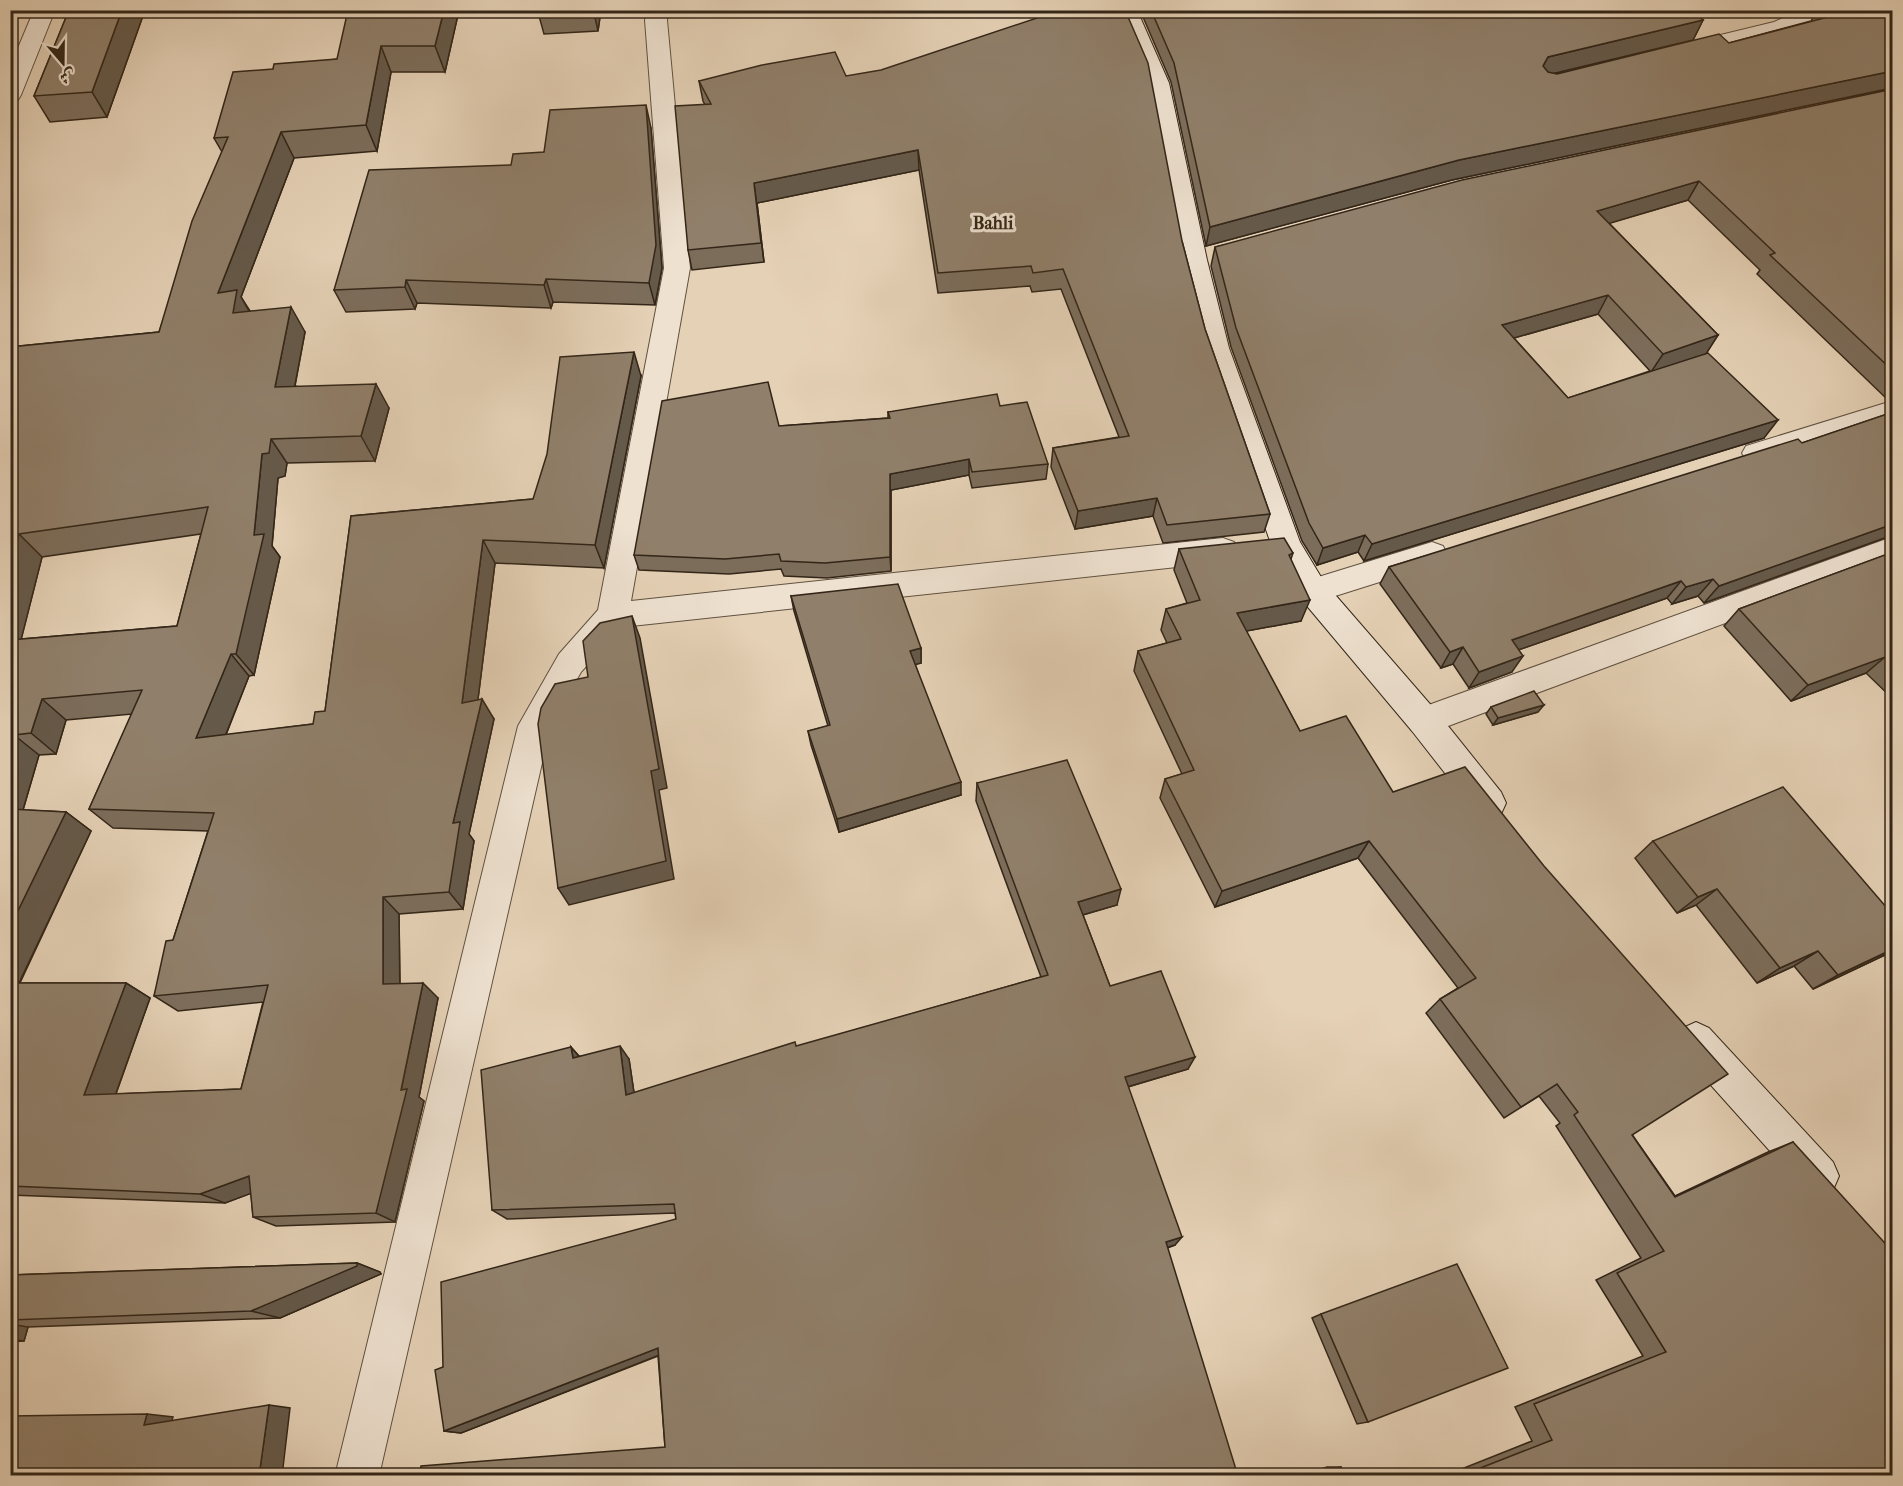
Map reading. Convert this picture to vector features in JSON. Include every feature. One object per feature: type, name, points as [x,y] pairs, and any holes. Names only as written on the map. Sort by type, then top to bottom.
[{"type":"street","points":[[10,95],[45,10]]},
{"type":"street","points":[[357,1476],[534,726],[570,663],[613,615],[677,268],[656,20],[659,10]]},
{"type":"street","points":[[1126,10],[1158,83],[1205,257],[1216,348],[1266,546],[1313,591],[1424,721],[1505,824]]},
{"type":"street","points":[[1665,56],[1781,27],[1819,10]]},
{"type":"street","points":[[1733,460],[1893,411]]},
{"type":"street","points":[[1313,591],[1461,545]]},
{"type":"street","points":[[613,615],[1266,546]]},
{"type":"street","points":[[1424,721],[1893,549]]},
{"type":"street","points":[[1677,1020],[1837,1196]]},
{"type":"building","points":[[69,10],[122,10],[92,92],[34,96]]},
{"type":"building","points":[[348,10],[444,10],[435,46],[381,46],[366,125],[281,132],[218,293],[237,290],[233,313],[291,307],[275,387],[376,384],[361,436],[271,439],[269,453],[262,454],[254,535],[264,534],[236,654],[231,654],[196,738],[313,724],[315,712],[325,711],[351,516],[533,499],[547,454],[560,357],[634,352],[595,545],[483,540],[462,703],[482,699],[453,823],[460,822],[449,892],[383,897],[383,984],[423,983],[401,1090],[407,1089],[376,1213],[253,1217],[249,1176],[200,1194],[10,1186],[10,983],[126,983],[84,1095],[241,1089],[268,985],[154,996],[166,941],[173,940],[214,813],[89,809],[142,690],[42,699],[31,733],[14,735],[10,746],[10,640],[177,626],[208,507],[19,534],[10,567],[10,347],[159,332],[192,221],[228,137],[214,138],[233,72],[273,69],[274,64],[337,59]]},
{"type":"building","points":[[540,10],[594,10],[594,13],[539,16]]},
{"type":"building","points":[[1061,10],[1125,10],[1148,63],[1182,241],[1205,329],[1270,514],[1167,525],[1157,498],[1078,511],[1053,448],[1129,436],[1063,269],[1033,273],[1031,266],[938,273],[918,150],[754,183],[761,243],[688,250],[675,106],[711,104],[699,81],[762,65],[835,52],[846,76],[881,70]]},
{"type":"building","points":[[1151,10],[1692,10],[1703,20],[1548,57],[1543,66],[1548,72],[1557,74],[1719,34],[1729,43],[1832,16],[1825,10],[1893,10],[1893,71],[1459,160],[1210,227],[1174,63]]},
{"type":"building","points":[[1893,89],[1893,292],[1886,293],[1893,299],[1893,371],[1770,255],[1775,253],[1699,181],[1597,211],[1718,335],[1663,354],[1608,295],[1502,325],[1568,398],[1708,353],[1778,420],[1372,544],[1365,535],[1323,548],[1309,523],[1236,328],[1215,247],[1462,180]]},
{"type":"building","points":[[646,105],[656,245],[649,283],[546,279],[544,285],[406,280],[405,287],[334,290],[369,170],[511,165],[513,154],[544,152],[550,110]]},
{"type":"building","points":[[768,382],[779,426],[890,418],[888,412],[997,394],[1000,406],[1027,402],[1048,464],[972,472],[969,459],[890,474],[890,557],[825,563],[781,561],[779,554],[725,559],[634,555],[662,401]]},
{"type":"building","points":[[1893,412],[1893,524],[1719,586],[1713,579],[1686,587],[1681,581],[1512,640],[1523,656],[1479,672],[1463,647],[1450,652],[1389,567],[1798,439],[1802,443]]},
{"type":"building","points":[[1284,538],[1293,553],[1289,555],[1310,600],[1237,613],[1300,731],[1346,716],[1393,792],[1465,767],[1544,866],[1728,1074],[1632,1135],[1675,1197],[1793,1142],[1893,1252],[1893,1476],[1460,1476],[1552,1440],[1534,1404],[1666,1352],[1617,1273],[1664,1251],[1574,1115],[1578,1112],[1557,1084],[1521,1107],[1440,999],[1476,978],[1369,841],[1222,891],[1165,779],[1194,770],[1138,651],[1181,639],[1166,609],[1200,600],[1179,549]]},
{"type":"building","points":[[1893,552],[1893,665],[1885,657],[1808,685],[1739,609]]},
{"type":"building","points":[[898,584],[921,648],[910,651],[961,782],[837,819],[808,731],[830,725],[791,596]]},
{"type":"building","points":[[632,616],[659,769],[651,771],[666,861],[558,888],[538,724],[541,708],[555,684],[588,677],[583,641],[600,623]]},
{"type":"building","points":[[1534,691],[1544,705],[1498,718],[1491,707]]},
{"type":"building","points":[[1067,760],[1121,889],[1078,902],[1110,986],[1161,971],[1195,1057],[1125,1077],[1182,1237],[1166,1242],[1238,1476],[419,1476],[421,1466],[665,1447],[658,1348],[444,1431],[435,1370],[443,1367],[441,1282],[676,1219],[674,1204],[492,1210],[481,1070],[571,1047],[573,1058],[620,1046],[626,1095],[795,1042],[796,1046],[1048,975],[977,783]]},
{"type":"building","points":[[1783,787],[1893,915],[1893,949],[1838,975],[1818,951],[1780,968],[1717,889],[1698,897],[1653,841]]},
{"type":"building","points":[[10,809],[66,812],[10,927]]},
{"type":"building","points":[[357,1263],[357,1266],[251,1311],[10,1320],[10,1275]]},
{"type":"building","points":[[1457,1264],[1508,1368],[1368,1422],[1321,1314]]},
{"type":"building","points":[[269,1405],[259,1476],[10,1476],[10,1416],[147,1414],[144,1425]]},
{"type":"building","points":[[1341,1467],[1344,1476],[1311,1476]]},
{"type":"district","name":"Bahli","points":[[993,223]]}]
